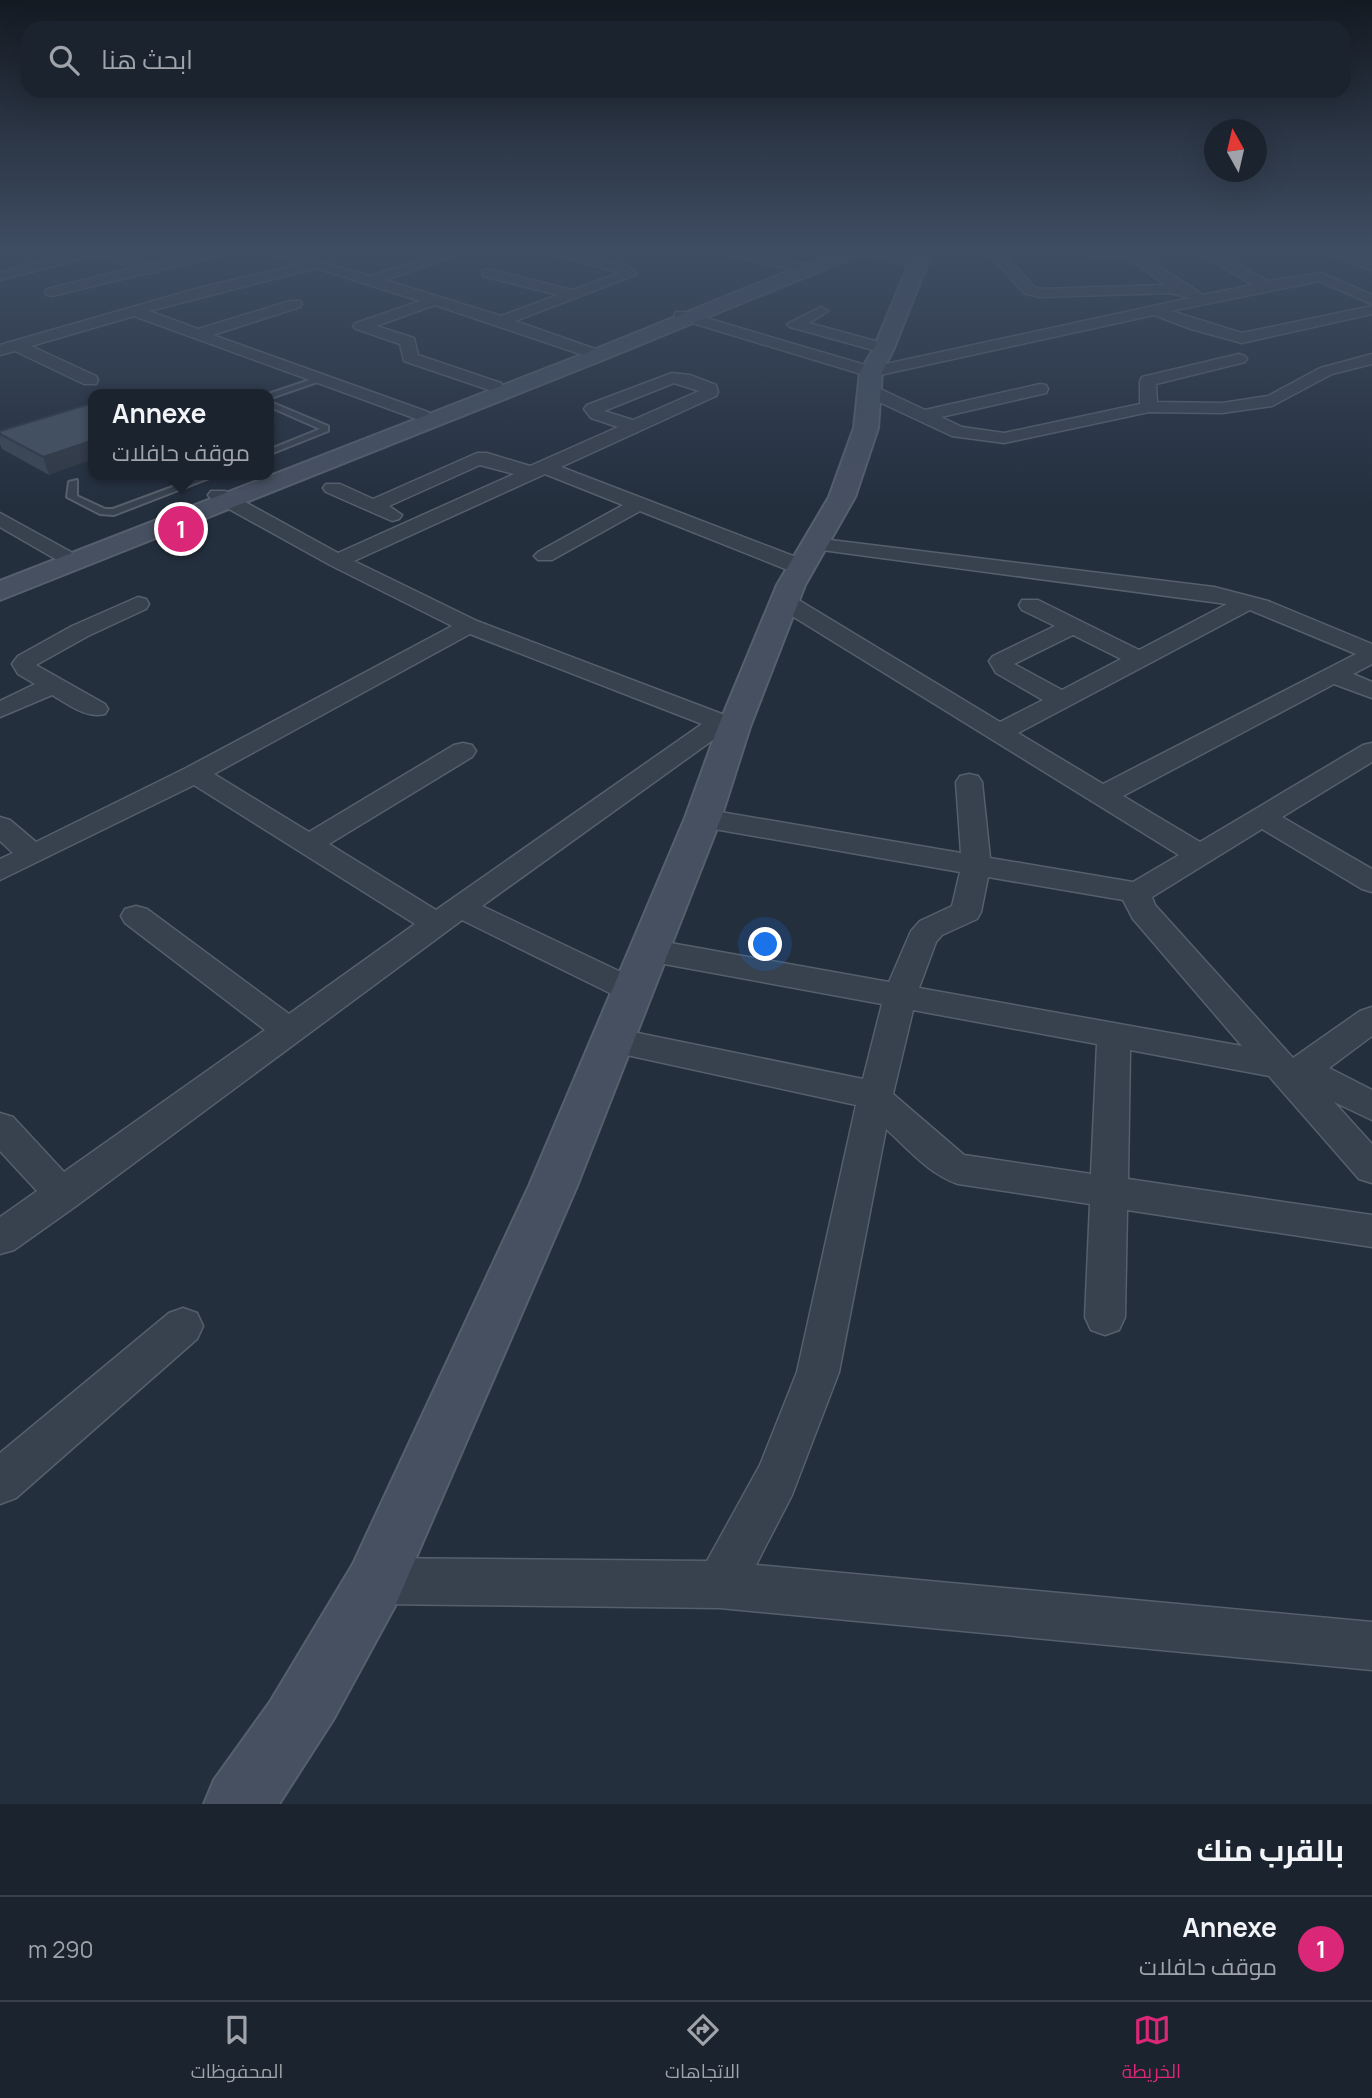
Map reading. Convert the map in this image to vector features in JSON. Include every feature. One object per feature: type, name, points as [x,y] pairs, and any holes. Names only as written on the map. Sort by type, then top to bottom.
[{"type":"main road","points":[[274,470],[643,333]]},
{"type":"main road","points":[[238,1804],[265,1769],[376,1581],[553,1185],[703,818],[727,725],[800,571],[842,497],[866,428],[874,370],[890,333]]},
{"type":"main road","points":[[274,470],[495,387],[594,353]]},
{"type":"main road","points":[[0,591],[247,480]]},
{"type":"main road","points":[[0,582],[247,480]]},
{"type":"street","points":[[8,347],[56,333]]},
{"type":"street","points":[[383,333],[408,341],[410,358],[495,387]]},
{"type":"street","points":[[536,333],[594,353]]},
{"type":"street","points":[[745,333],[874,370],[1050,333]]},
{"type":"street","points":[[809,333],[874,370],[923,416],[958,432],[1004,438],[1149,407],[1222,408],[1272,401],[1326,371],[1372,359]]},
{"type":"street","points":[[1094,333],[1105,338]]},
{"type":"street","points":[[1226,333],[1246,338],[1268,333]]},
{"type":"street","points":[[199,334],[422,416]]},
{"type":"street","points":[[8,347],[90,380]]},
{"type":"street","points":[[1149,407],[1148,381],[1238,359]]},
{"type":"street","points":[[337,561],[710,392],[710,389],[684,379],[672,378],[593,409],[597,414],[632,426]]},
{"type":"street","points":[[923,416],[1040,389]]},
{"type":"street","points":[[374,506],[477,459],[487,459],[536,469],[639,504],[800,571],[1000,733],[1202,856]]},
{"type":"street","points":[[333,488],[415,525]]},
{"type":"street","points":[[220,490],[337,561],[469,626],[727,725]]},
{"type":"street","points":[[545,556],[639,504]]},
{"type":"street","points":[[0,519],[64,556]]},
{"type":"street","points":[[800,571],[1191,590],[1248,602],[1372,653]]},
{"type":"street","points":[[1000,733],[1248,602]]},
{"type":"street","points":[[96,709],[26,669],[24,664],[26,660],[80,631],[138,604]]},
{"type":"street","points":[[1030,605],[1140,659]]},
{"type":"street","points":[[0,871],[195,774],[469,626]]},
{"type":"street","points":[[1062,700],[1004,668],[1001,661],[1074,626]]},
{"type":"street","points":[[1103,795],[1372,653]]},
{"type":"street","points":[[1333,675],[1372,691]]},
{"type":"street","points":[[0,710],[53,685]]},
{"type":"street","points":[[0,1238],[448,915],[727,725]]},
{"type":"street","points":[[309,844],[463,751]]},
{"type":"street","points":[[703,818],[1137,893],[1263,818],[1364,764]]},
{"type":"street","points":[[195,774],[309,844],[448,915],[633,991]]},
{"type":"street","points":[[720,1585],[776,1479],[818,1371],[875,1098],[900,996],[922,938],[931,928],[966,912],[976,865],[968,782]]},
{"type":"street","points":[[1263,818],[1372,882]]},
{"type":"street","points":[[0,826],[32,855]]},
{"type":"street","points":[[1137,893],[1138,904],[1144,912],[1291,1071],[1372,1168]]},
{"type":"street","points":[[136,916],[289,1031]]},
{"type":"street","points":[[649,950],[1114,1035],[1291,1071],[1372,1106]]},
{"type":"street","points":[[1291,1071],[1372,1019]]},
{"type":"street","points":[[1105,1317],[1114,1035]]},
{"type":"street","points":[[613,1040],[860,1092],[875,1098],[947,1163],[958,1169],[1372,1231]]},
{"type":"street","points":[[0,1127],[63,1195]]},
{"type":"street","points":[[0,1482],[183,1326]]},
{"type":"street","points":[[376,1581],[720,1585],[1372,1646]]},
{"type":"lane","points":[[274,395],[322,379]]},
{"type":"lane","points":[[274,406],[325,428],[324,431],[274,451]]},
{"type":"lane","points":[[74,482],[72,497],[108,512],[192,483],[220,490]]},
{"type":"lane","points":[[192,483],[220,490]]},
{"type":"building","points":[[88,405],[88,442],[43,457],[0,434],[0,431]]},
{"type":"place","name":"Annexe","points":[[181,529]]}]
